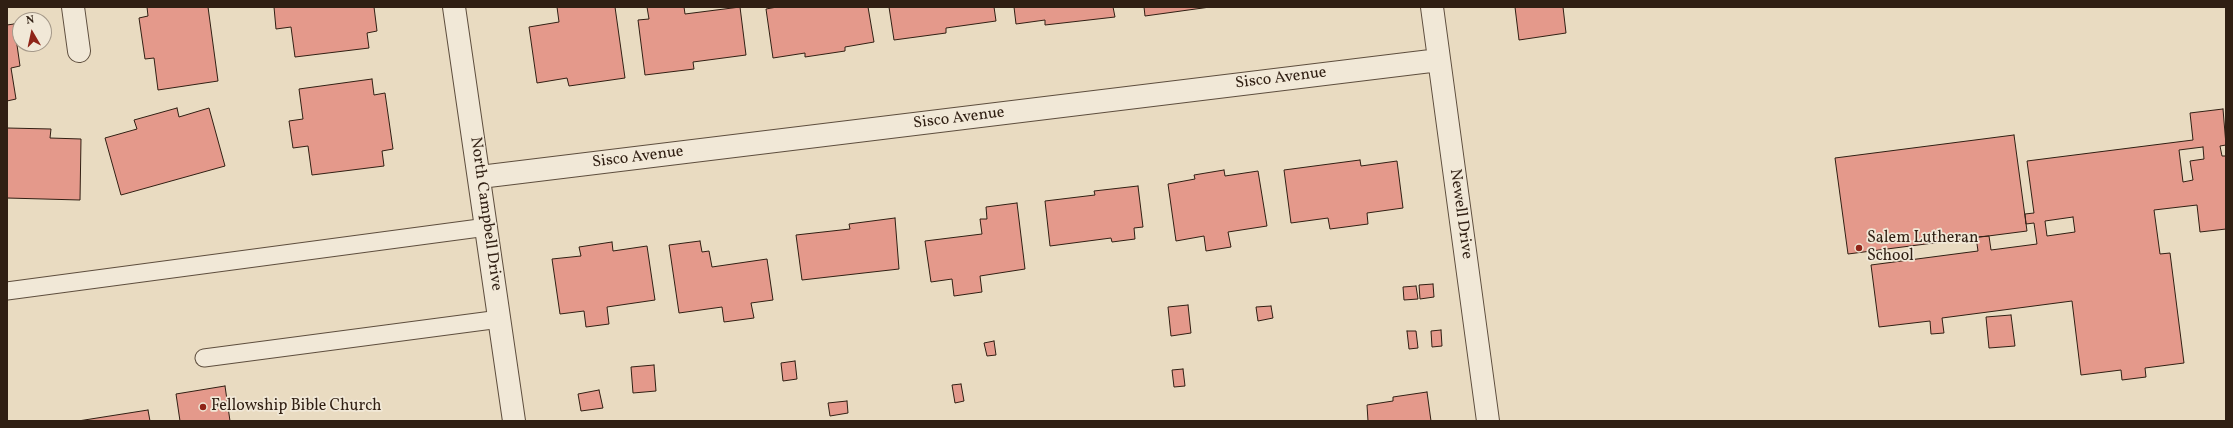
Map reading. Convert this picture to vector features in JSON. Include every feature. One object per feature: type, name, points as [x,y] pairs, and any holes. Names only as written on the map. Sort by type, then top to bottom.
[{"type":"street","points":[[73,7],[79,50]]},
{"type":"street","name":"North Campbell Drive","points":[[454,7],[480,177],[514,421]]},
{"type":"street","name":"Newell Drive","points":[[1432,7],[1488,421]]},
{"type":"street","name":"Sisco Avenue","points":[[480,177],[1439,60]]},
{"type":"lane","points":[[7,291],[487,227]]},
{"type":"lane","points":[[204,358],[500,319]]},
{"type":"building","points":[[147,7],[208,7],[218,81],[158,90],[154,58],[145,59],[139,18],[148,16]]},
{"type":"building","points":[[274,7],[374,7],[377,31],[367,33],[369,48],[295,57],[291,27],[276,29]]},
{"type":"building","points":[[557,7],[615,7],[625,78],[569,86],[567,78],[537,83],[529,27],[559,22]]},
{"type":"building","points":[[647,7],[684,7],[685,14],[740,7],[746,55],[693,62],[694,69],[645,75],[638,20],[649,19]]},
{"type":"building","points":[[777,7],[868,7],[874,42],[845,47],[845,51],[805,57],[805,53],[773,58],[766,9]]},
{"type":"building","points":[[889,7],[994,7],[996,21],[946,28],[946,33],[894,40]]},
{"type":"building","points":[[1014,7],[1113,7],[1115,17],[1045,25],[1045,20],[1016,24]]},
{"type":"building","points":[[1144,7],[1210,7],[1145,16]]},
{"type":"building","points":[[1515,7],[1563,7],[1566,33],[1519,40]]},
{"type":"building","points":[[12,24],[12,52],[18,52],[20,66],[11,68],[16,99],[7,101],[7,25]]},
{"type":"building","points":[[372,79],[374,95],[385,93],[393,149],[382,151],[384,166],[312,175],[308,146],[293,148],[289,121],[303,119],[299,89]]},
{"type":"building","points":[[177,108],[179,117],[209,108],[225,166],[121,195],[105,138],[137,129],[134,120]]},
{"type":"building","points":[[2223,109],[2226,145],[2220,146],[2222,156],[2226,156],[2226,229],[2200,232],[2197,205],[2154,210],[2160,254],[2170,253],[2184,363],[2145,368],[2146,377],[2122,380],[2121,370],[2081,375],[2072,301],[1942,318],[1944,333],[1931,334],[1930,321],[1879,327],[1871,265],[1978,251],[1976,237],[1989,236],[1991,250],[2037,244],[2034,223],[2026,224],[2025,214],[2034,213],[2027,161],[2193,140],[2190,113]],"holes":[[[2203,147],[2204,159],[2190,161],[2193,180],[2183,182],[2179,150]],[[2073,217],[2075,232],[2047,236],[2045,221]]]},
{"type":"building","points":[[7,128],[51,129],[50,138],[81,139],[80,200],[7,198]]},
{"type":"building","points":[[2014,135],[2027,231],[1848,254],[1835,158]]},
{"type":"building","points":[[1360,160],[1361,166],[1397,161],[1403,208],[1367,213],[1368,224],[1330,229],[1328,218],[1291,223],[1284,170]]},
{"type":"building","points":[[1224,170],[1225,176],[1258,171],[1267,226],[1228,232],[1231,247],[1206,251],[1204,236],[1176,241],[1168,184],[1195,179],[1194,175]]},
{"type":"building","points":[[1138,186],[1143,227],[1134,228],[1135,239],[1112,242],[1111,238],[1050,246],[1045,201],[1095,195],[1094,191]]},
{"type":"building","points":[[1017,203],[1025,269],[980,276],[982,292],[954,296],[952,279],[931,282],[925,241],[982,234],[980,219],[987,219],[986,207]]},
{"type":"building","points":[[895,218],[899,269],[802,280],[796,235],[850,229],[849,224]]},
{"type":"building","points":[[700,241],[702,252],[709,251],[712,267],[767,259],[773,300],[751,303],[754,318],[724,322],[722,307],[679,313],[669,245]]},
{"type":"building","points":[[612,242],[613,251],[647,246],[655,300],[607,307],[609,324],[586,327],[584,311],[560,314],[552,259],[581,256],[579,247]]},
{"type":"building","points":[[1433,284],[1434,297],[1420,299],[1419,285]]},
{"type":"building","points":[[1416,286],[1418,299],[1404,300],[1403,287]]},
{"type":"building","points":[[1188,305],[1191,333],[1171,336],[1168,307]]},
{"type":"building","points":[[1271,306],[1273,318],[1258,321],[1256,307]]},
{"type":"building","points":[[2011,315],[2015,346],[1989,348],[1986,317]]},
{"type":"building","points":[[1441,330],[1442,346],[1432,347],[1431,331]]},
{"type":"building","points":[[1407,331],[1416,331],[1418,348],[1409,349]]},
{"type":"building","points":[[994,341],[996,355],[987,356],[984,343]]},
{"type":"building","points":[[795,361],[797,379],[783,381],[781,363]]},
{"type":"building","points":[[654,365],[656,391],[633,393],[631,367]]},
{"type":"building","points":[[1183,369],[1185,386],[1174,387],[1172,370]]},
{"type":"building","points":[[961,384],[964,401],[955,403],[952,385]]},
{"type":"building","name":"Fellowship Bible Church","points":[[225,386],[230,421],[180,421],[176,394]]},
{"type":"building","points":[[599,390],[603,408],[581,411],[578,394]]},
{"type":"building","points":[[1427,392],[1431,421],[1368,421],[1367,405],[1393,401],[1393,397]]},
{"type":"building","points":[[847,401],[848,413],[830,416],[828,403]]},
{"type":"building","points":[[148,410],[150,421],[78,421]]},
{"type":"place","name":"Salem Lutheran School","points":[[1859,248]]},
{"type":"place","name":"Fellowship Bible Church","points":[[203,407]]}]
